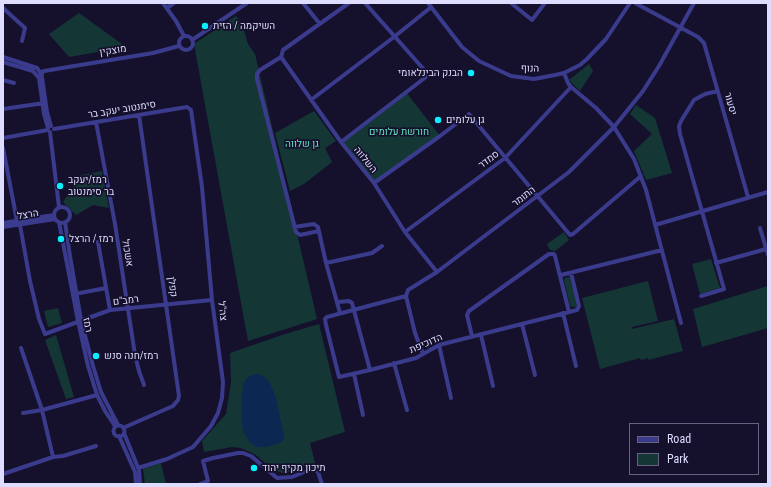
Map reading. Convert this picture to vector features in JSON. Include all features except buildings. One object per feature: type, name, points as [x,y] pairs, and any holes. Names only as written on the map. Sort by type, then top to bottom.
[{"type":"street","points":[[163,3],[184,36],[189,37],[192,40]]},
{"type":"street","points":[[167,8],[174,3]]},
{"type":"street","points":[[184,36],[179,40],[179,46],[182,49],[189,49],[192,45],[192,40],[246,3]]},
{"type":"street","points":[[303,3],[320,24]]},
{"type":"street","points":[[319,231],[300,235],[296,232],[294,227],[257,74],[260,70],[281,57],[284,50],[349,3]]},
{"type":"street","points":[[341,142],[426,77],[427,73],[394,37],[366,3]]},
{"type":"street","points":[[511,3],[532,20],[545,3]]},
{"type":"street","name":"הנוף","points":[[430,5],[462,48],[488,67],[511,76],[523,78],[543,78],[564,72],[580,65],[596,51],[606,39],[630,3]]},
{"type":"street","name":"יסעור","points":[[635,3],[698,37],[704,43],[748,197]]},
{"type":"street","name":"התומר","points":[[406,296],[408,290],[437,272],[569,172],[614,127],[653,77],[694,3]]},
{"type":"street","points":[[311,100],[394,37],[430,5]]},
{"type":"street","points":[[3,8],[25,28],[22,41]]},
{"type":"street","name":"מוצקין","points":[[41,75],[49,69],[154,54],[179,46]]},
{"type":"street","points":[[3,57],[37,68],[41,75],[44,103],[50,129],[59,207],[56,210],[55,216],[59,222],[65,222],[69,217],[69,212],[66,208],[59,207]]},
{"type":"street","name":"השלווה","points":[[281,57],[341,142],[374,183],[405,232],[437,272]]},
{"type":"street","points":[[3,62],[41,75]]},
{"type":"street","points":[[564,72],[571,87],[592,104],[614,127],[629,150],[642,176],[681,323]]},
{"type":"street","points":[[3,80],[14,83]]},
{"type":"street","name":"סמדר","points":[[405,232],[505,158],[571,87]]},
{"type":"street","points":[[701,296],[724,290],[679,126],[694,100],[701,96],[718,91]]},
{"type":"street","points":[[3,109],[44,103]]},
{"type":"street","name":"סימנטוב יעקב בר","points":[[3,138],[187,107],[191,110]]},
{"type":"street","name":"צה\"ל","points":[[138,468],[167,459],[193,447],[211,426],[218,414],[222,398],[223,382],[212,300],[202,187],[191,110]]},
{"type":"street","points":[[374,183],[469,114],[570,235],[582,227],[642,176]]},
{"type":"street","name":"קפלן","points":[[119,436],[123,430],[173,406],[178,400],[179,396],[139,115]]},
{"type":"street","name":"אשכול","points":[[96,122],[115,224],[135,355],[144,385]]},
{"type":"street","points":[[3,148],[18,223]]},
{"type":"street","points":[[655,225],[768,192]]},
{"type":"street","name":"הרצל","points":[[3,227],[55,216]]},
{"type":"street","name":"רמז","points":[[59,222],[75,295],[88,366],[97,395],[105,410],[117,426]]},
{"type":"street","name":"רמז","points":[[65,222],[75,295]]},
{"type":"street","name":"הרצל","points":[[3,223],[18,223]]},
{"type":"street","name":"רמב\"ם","points":[[18,223],[39,319],[45,334],[110,310],[212,300]]},
{"type":"street","points":[[294,227],[314,224],[318,227],[340,313],[406,296],[415,333],[424,354]]},
{"type":"street","points":[[760,228],[768,255]]},
{"type":"street","points":[[98,242],[110,310]]},
{"type":"street","points":[[326,263],[372,253],[382,246]]},
{"type":"street","points":[[716,263],[766,249]]},
{"type":"street","points":[[561,275],[662,250]]},
{"type":"street","points":[[472,336],[467,315],[469,311],[552,253],[555,256],[561,275],[569,312],[577,310],[579,306],[571,273]]},
{"type":"street","points":[[75,295],[106,288]]},
{"type":"street","points":[[338,302],[351,301],[370,370]]},
{"type":"street","name":"הדוכיפת","points":[[340,313],[325,319],[340,377],[416,358],[439,345],[569,312]]},
{"type":"street","points":[[563,313],[576,366]]},
{"type":"street","name":"רמז","points":[[80,320],[101,392],[117,426]]},
{"type":"street","points":[[522,324],[535,375]]},
{"type":"street","points":[[481,334],[493,386]]},
{"type":"street","points":[[439,345],[451,398]]},
{"type":"street","points":[[21,348],[42,410],[53,457]]},
{"type":"street","points":[[394,363],[407,410]]},
{"type":"street","points":[[354,374],[363,415]]},
{"type":"street","points":[[23,413],[42,410],[97,395]]},
{"type":"street","points":[[136,484],[135,472],[119,436],[114,433],[114,429],[117,426],[123,430],[138,468],[140,484]]},
{"type":"street","points":[[3,474],[53,457],[63,456],[96,446]]},
{"type":"street","points":[[200,484],[208,481],[204,461],[238,453],[251,456],[277,478],[292,477],[314,468],[318,472],[322,484]]},
{"type":"green space","points":[[79,13],[126,47],[69,57],[49,34]]},
{"type":"green space","points":[[236,16],[242,24],[248,44],[255,54],[317,319],[248,341],[194,44]]},
{"type":"green space","points":[[589,64],[593,71],[580,91],[569,80]]},
{"type":"green space","name":"חורשת עלומים","points":[[406,92],[440,136],[374,183],[341,142]]},
{"type":"green space","points":[[636,105],[655,118],[672,173],[646,180],[634,151],[652,134],[630,114]]},
{"type":"green space","name":"גן שלווה","points":[[314,111],[336,141],[325,148],[332,162],[304,184],[290,191],[275,133]]},
{"type":"green space","points":[[102,171],[109,208],[93,205],[76,215],[63,202],[73,187],[71,177]]},
{"type":"green space","points":[[564,232],[569,240],[555,251],[550,250],[547,244]]},
{"type":"green space","points":[[711,259],[720,288],[700,294],[692,264]]},
{"type":"green space","points":[[569,277],[577,304],[576,307],[570,306],[564,280],[565,278]]},
{"type":"green space","points":[[648,281],[658,321],[632,327],[632,329],[674,319],[683,351],[648,360],[648,358],[641,360],[640,358],[600,369],[582,298]]},
{"type":"green space","points":[[768,286],[768,328],[702,347],[693,309]]},
{"type":"green space","points":[[58,308],[62,323],[48,327],[44,311]]},
{"type":"green space","points":[[319,324],[345,432],[310,443],[315,463],[294,471],[283,473],[272,469],[256,455],[241,448],[232,447],[204,452],[202,441],[226,414],[231,383],[230,353]]},
{"type":"green space","points":[[56,335],[74,397],[66,399],[45,340]]},
{"type":"green space","points":[[161,463],[166,484],[145,484],[143,469]]},
{"type":"water","points":[[259,374],[270,383],[276,398],[284,436],[284,439],[280,443],[267,447],[256,447],[250,443],[243,431],[242,423],[242,395],[244,382],[252,375]]},
{"type":"place","name":"השיקמה / הזית","points":[[205,26]]},
{"type":"place","name":"הבנק הבינלאומי","points":[[471,73]]},
{"type":"place","name":"גן עלומים","points":[[438,120]]},
{"type":"place","name":"רמז/יעקב בר סימנטוב","points":[[60,186]]},
{"type":"place","name":"רמז / הרצל","points":[[61,239]]},
{"type":"place","name":"רמז/חנה סנש","points":[[96,356]]},
{"type":"place","name":"תיכון מקיף יהוד","points":[[254,468]]}]
